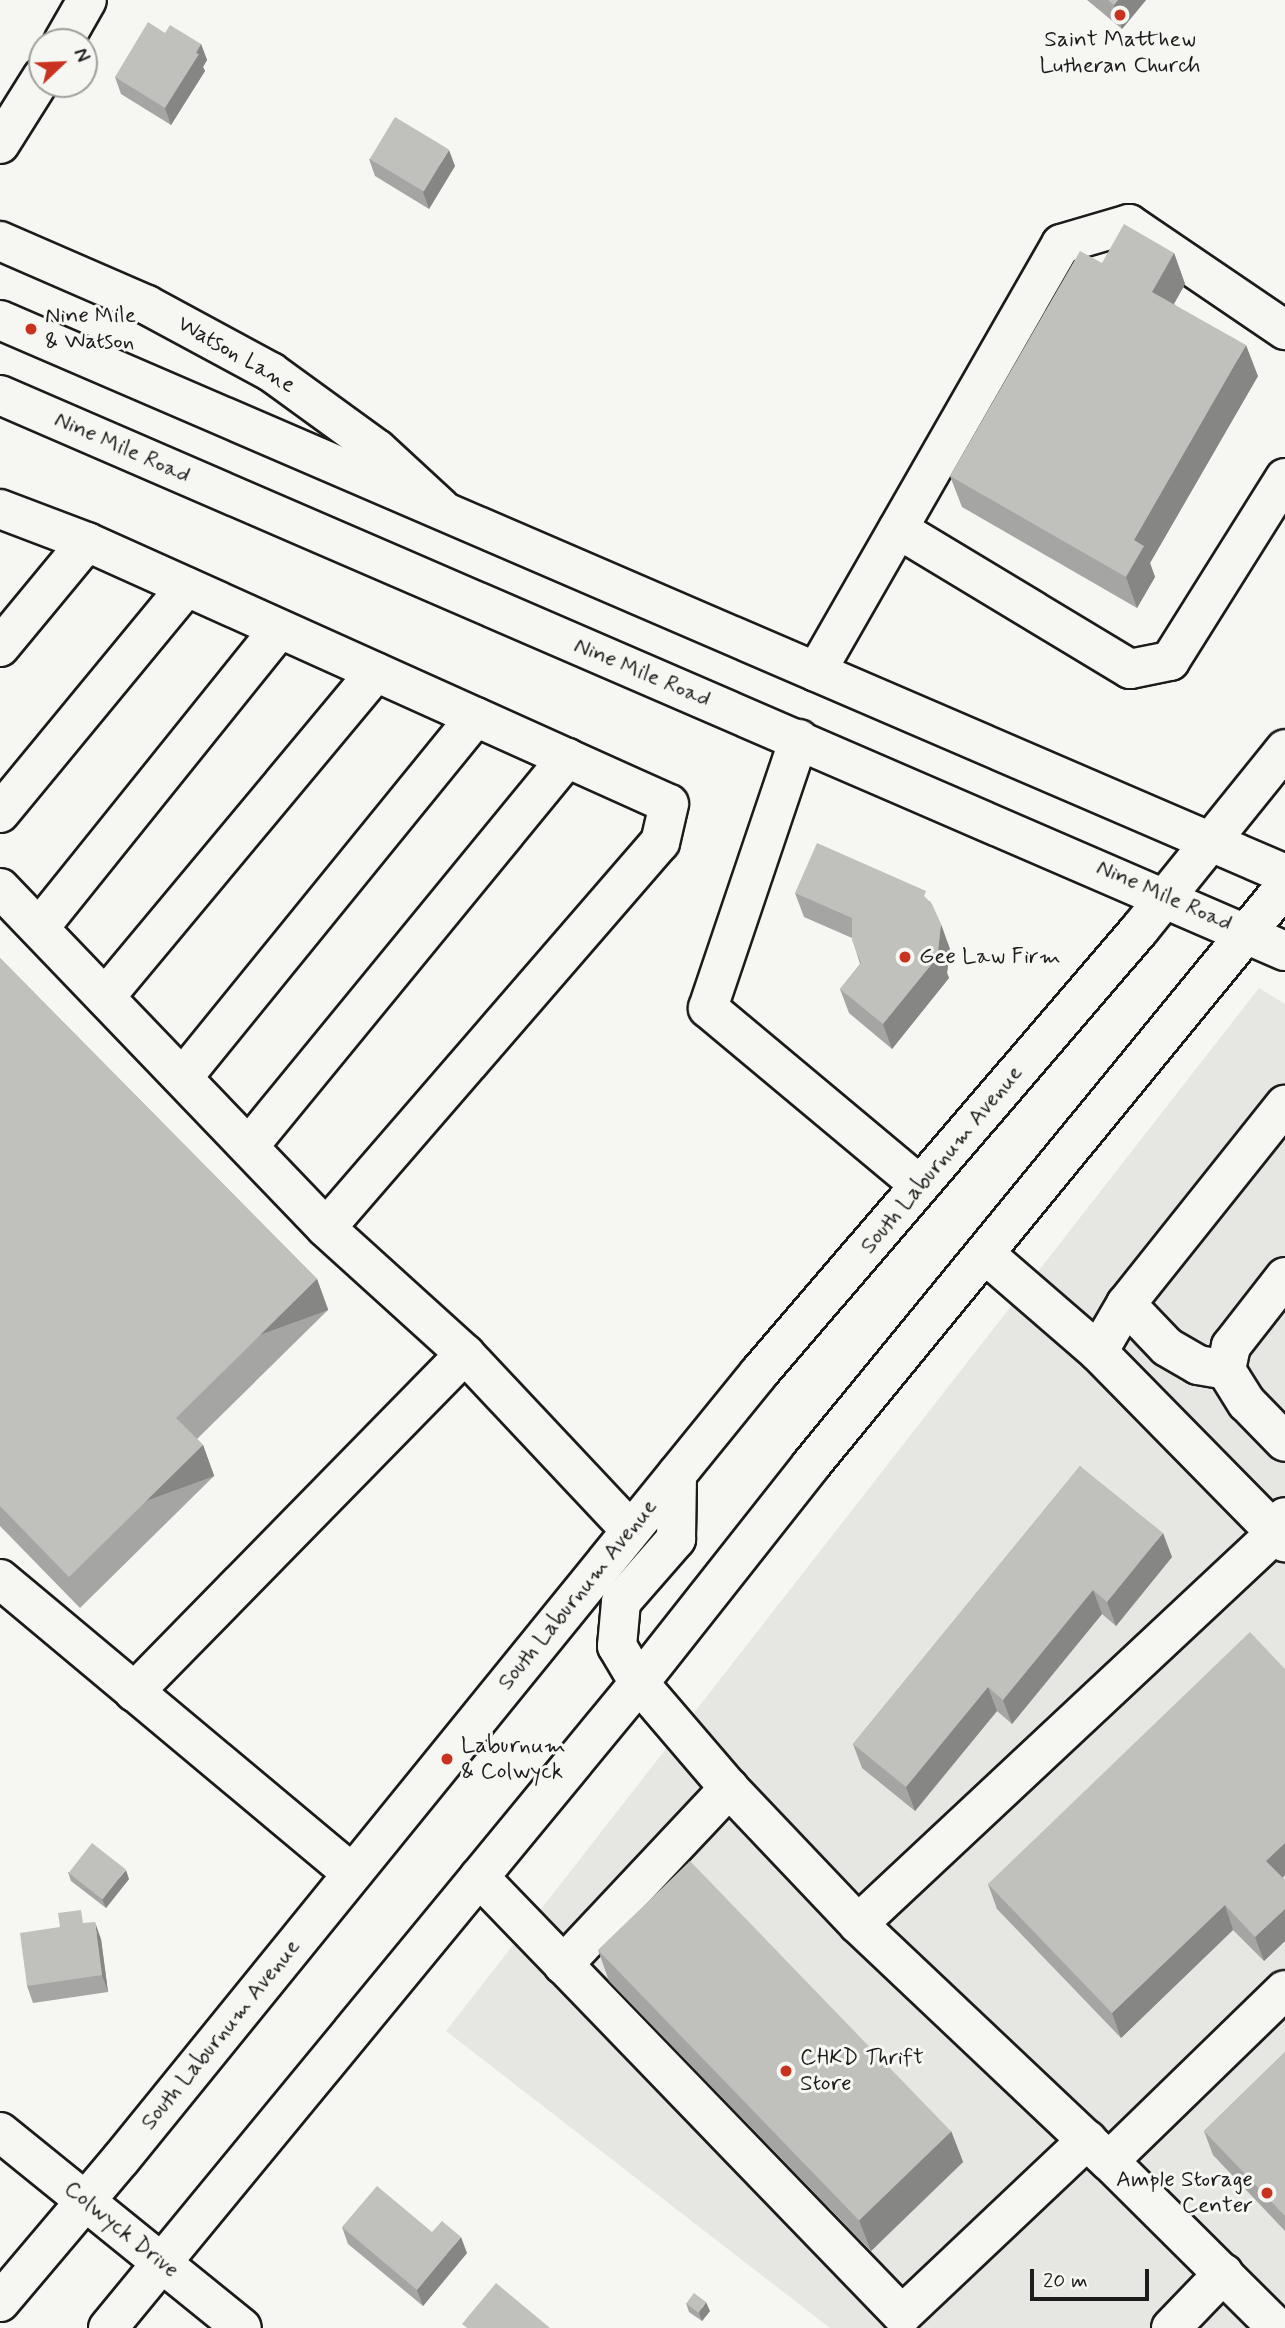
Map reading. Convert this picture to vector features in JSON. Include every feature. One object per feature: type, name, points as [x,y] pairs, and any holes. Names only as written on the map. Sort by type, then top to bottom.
[{"type":"main road","points":[[71,28],[87,0]]},
{"type":"main road","points":[[0,144],[29,98]]},
{"type":"main road","points":[[816,672],[1061,244],[1129,224],[1285,330]]},
{"type":"main road","name":"Watson Lane","points":[[0,241],[147,304],[271,372],[377,449],[445,512]]},
{"type":"main road","points":[[0,320],[1285,874]]},
{"type":"main road","name":"Nine Mile Road","points":[[0,395],[1167,897],[1285,951]]},
{"type":"main road","points":[[898,529],[1130,669],[1170,661],[1285,478]]},
{"type":"main road","points":[[0,509],[87,542],[669,804],[660,842],[326,1228]]},
{"type":"main road","points":[[0,647],[87,542]]},
{"type":"main road","points":[[0,813],[186,587]]},
{"type":"main road","points":[[39,928],[279,629]]},
{"type":"main road","points":[[105,997],[376,672]]},
{"type":"main road","points":[[183,1077],[476,717]]},
{"type":"main road","points":[[799,739],[708,1008],[920,1185]]},
{"type":"main road","name":"South Laburnum Avenue","points":[[0,2302],[630,1530],[1167,897],[1285,749]]},
{"type":"main road","points":[[249,1146],[567,758]]},
{"type":"main road","points":[[108,2328],[639,1683],[1285,886]]},
{"type":"main road","points":[[0,888],[326,1228],[465,1354],[630,1530]]},
{"type":"main road","points":[[1098,1352],[1126,1304],[1285,1105]]},
{"type":"main road","points":[[858,1924],[1282,1531],[1098,1352],[985,1254]]},
{"type":"main road","points":[[1285,1277],[1231,1346],[1226,1370],[1247,1403],[1285,1442]]},
{"type":"main road","points":[[1126,1304],[1167,1347],[1198,1365],[1226,1370]]},
{"type":"main road","points":[[134,1692],[465,1354]]},
{"type":"main road","points":[[677,1474],[676,1539],[621,1602],[617,1646],[639,1683],[729,1788],[858,1924],[1098,2151],[1277,2328]]},
{"type":"main road","points":[[0,1579],[352,1873]]},
{"type":"main road","points":[[563,1965],[729,1788]]},
{"type":"main road","points":[[479,1877],[909,2322],[1098,2151],[1285,1990]]},
{"type":"main road","name":"Colwyck Drive","points":[[0,2132],[242,2328]]},
{"type":"main road","points":[[1171,2328],[1224,2273]]},
{"type":"shaded area","points":[[1259,988],[1285,1004],[1285,2328],[830,2328],[446,2031]]},
{"type":"building","points":[[148,22],[165,33],[170,25],[201,44],[196,53],[199,54],[165,108],[115,77]]},
{"type":"building","points":[[395,117],[449,149],[424,191],[370,159]]},
{"type":"building","points":[[1124,224],[1174,253],[1152,292],[1246,345],[1134,540],[1144,546],[1126,577],[950,476],[1080,251],[1102,263]]},
{"type":"building","name":"Gee Law Firm","points":[[817,843],[926,891],[924,896],[932,904],[941,924],[940,954],[883,1024],[840,989],[861,963],[852,940],[852,918],[795,893]]},
{"type":"building","points":[[0,958],[317,1279],[176,1418],[203,1445],[69,1577],[0,1506]]},
{"type":"building","points":[[1080,1466],[1163,1533],[1107,1602],[1093,1590],[1003,1700],[988,1687],[906,1787],[853,1744]]},
{"type":"building","points":[[1250,1632],[1285,1669],[1285,1843],[1266,1861],[1285,1880],[1285,1909],[1255,1937],[1225,1905],[1112,2013],[988,1884]]},
{"type":"building","points":[[92,1843],[126,1869],[102,1899],[69,1873]]},
{"type":"building","name":"CHKD Thrift Store","points":[[690,1861],[951,2131],[859,2220],[598,1950]]},
{"type":"building","points":[[81,1910],[83,1923],[95,1922],[102,1975],[27,1986],[20,1933],[60,1927],[58,1913]]},
{"type":"building","name":"Ample Storage Center","points":[[1285,2052],[1285,2216],[1204,2131]]},
{"type":"building","points":[[377,2186],[432,2232],[442,2221],[461,2237],[417,2290],[342,2227]]},
{"type":"building","points":[[496,2283],[550,2328],[467,2328],[462,2324]]},
{"type":"building","points":[[694,2293],[706,2302],[698,2312],[686,2303]]},
{"type":"place","name":"Saint Matthew Lutheran Church","points":[[1120,15]]},
{"type":"place","name":"Nine Mile & Watson","points":[[31,329]]},
{"type":"place","name":"Gee Law Firm","points":[[905,957]]},
{"type":"place","name":"Laburnum & Colwyck","points":[[447,1759]]},
{"type":"place","name":"CHKD Thrift Store","points":[[786,2071]]},
{"type":"place","name":"Ample Storage Center","points":[[1267,2193]]}]
